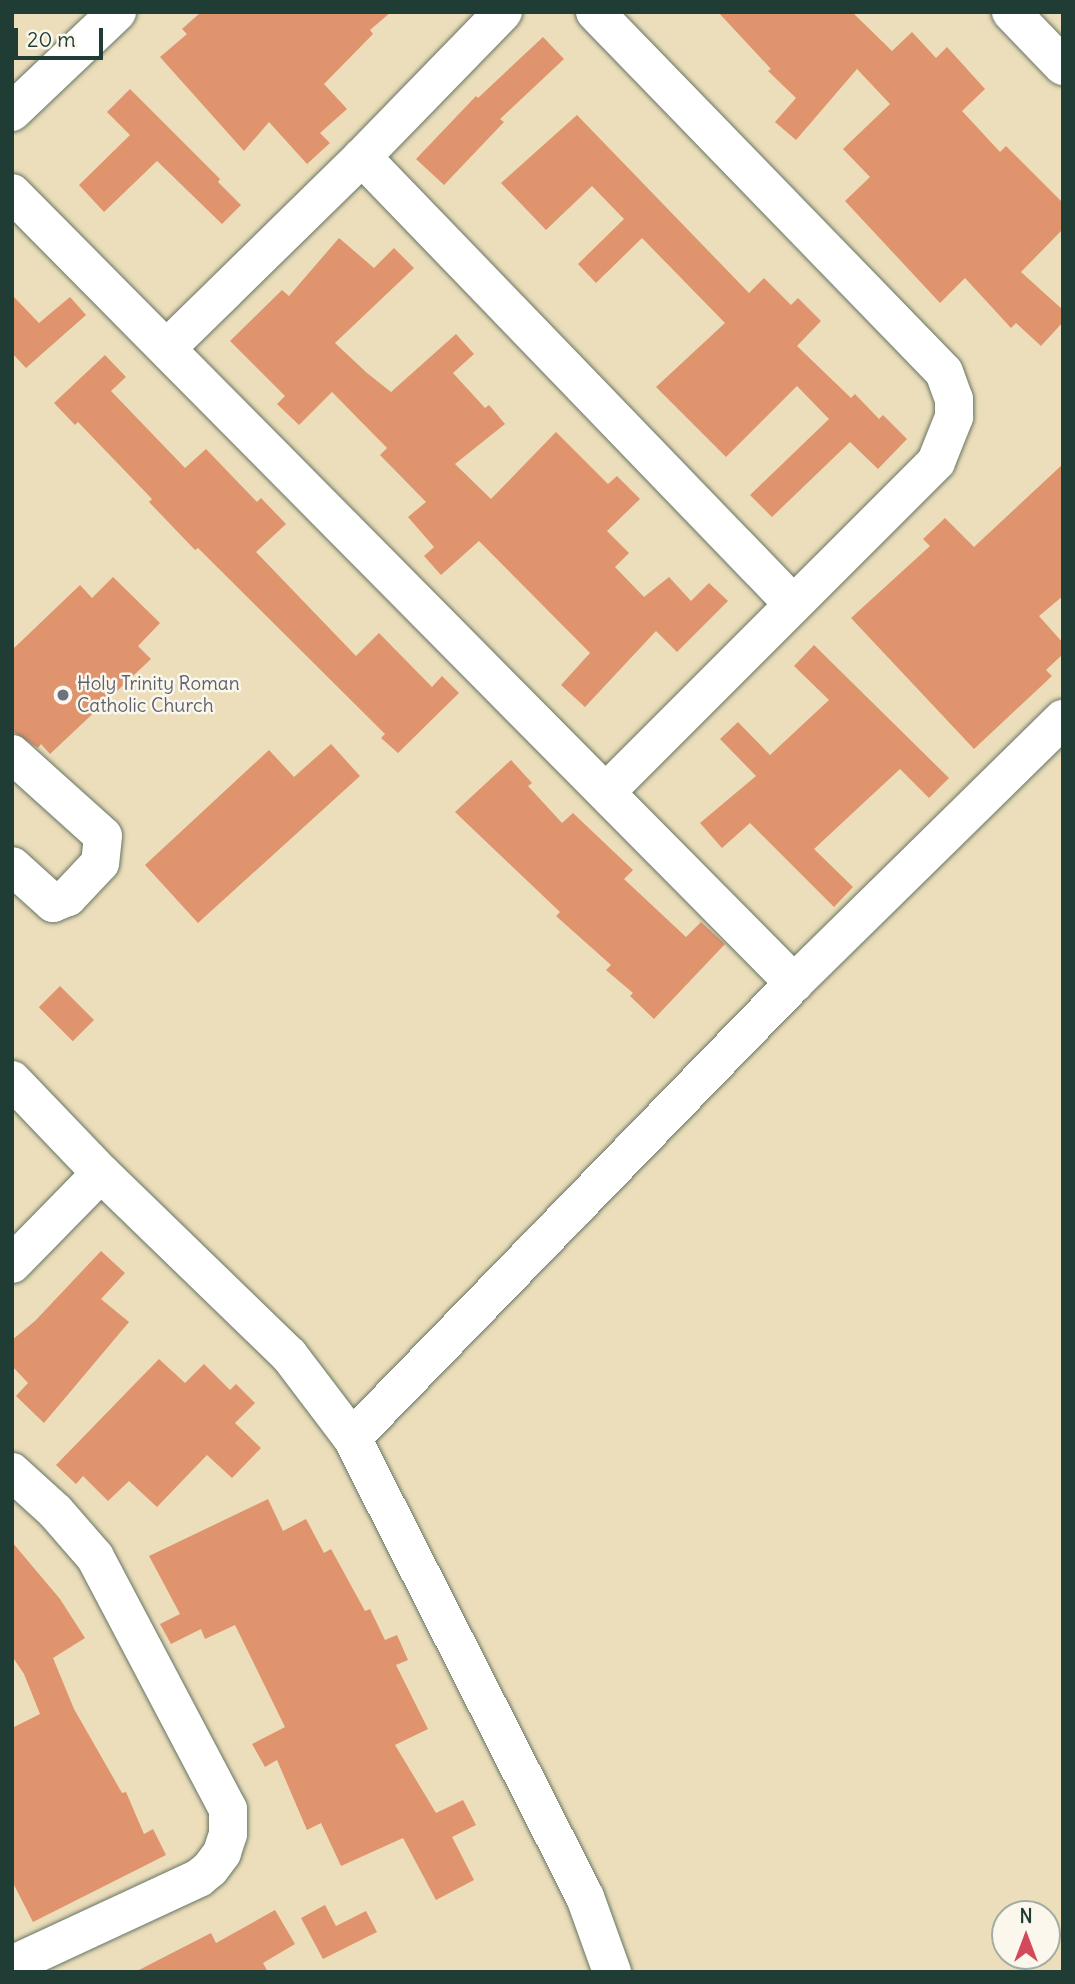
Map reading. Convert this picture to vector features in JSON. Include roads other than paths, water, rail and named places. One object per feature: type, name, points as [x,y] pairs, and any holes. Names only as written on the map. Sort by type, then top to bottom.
[{"type":"street","points":[[12,112],[117,12]]},
{"type":"street","points":[[167,348],[362,157],[503,12]]},
{"type":"street","points":[[595,12],[944,372],[954,399],[954,416],[936,462],[606,792]]},
{"type":"street","points":[[1011,12],[1063,66]]},
{"type":"street","points":[[362,157],[793,604]]},
{"type":"street","points":[[12,193],[794,983]]},
{"type":"street","points":[[352,1438],[794,983],[1063,719]]},
{"type":"street","points":[[12,754],[103,836],[100,863],[68,897],[53,903],[12,866]]},
{"type":"street","points":[[12,1080],[102,1173],[289,1354],[352,1438],[585,1897],[612,1972]]},
{"type":"street","points":[[12,1265],[102,1173]]},
{"type":"street","points":[[12,1472],[55,1511],[95,1558],[228,1809],[228,1834],[222,1853],[210,1870],[199,1878],[12,1965]]},
{"type":"place","name":"Holy Trinity Roman Catholic Church","points":[[63,695]]}]
